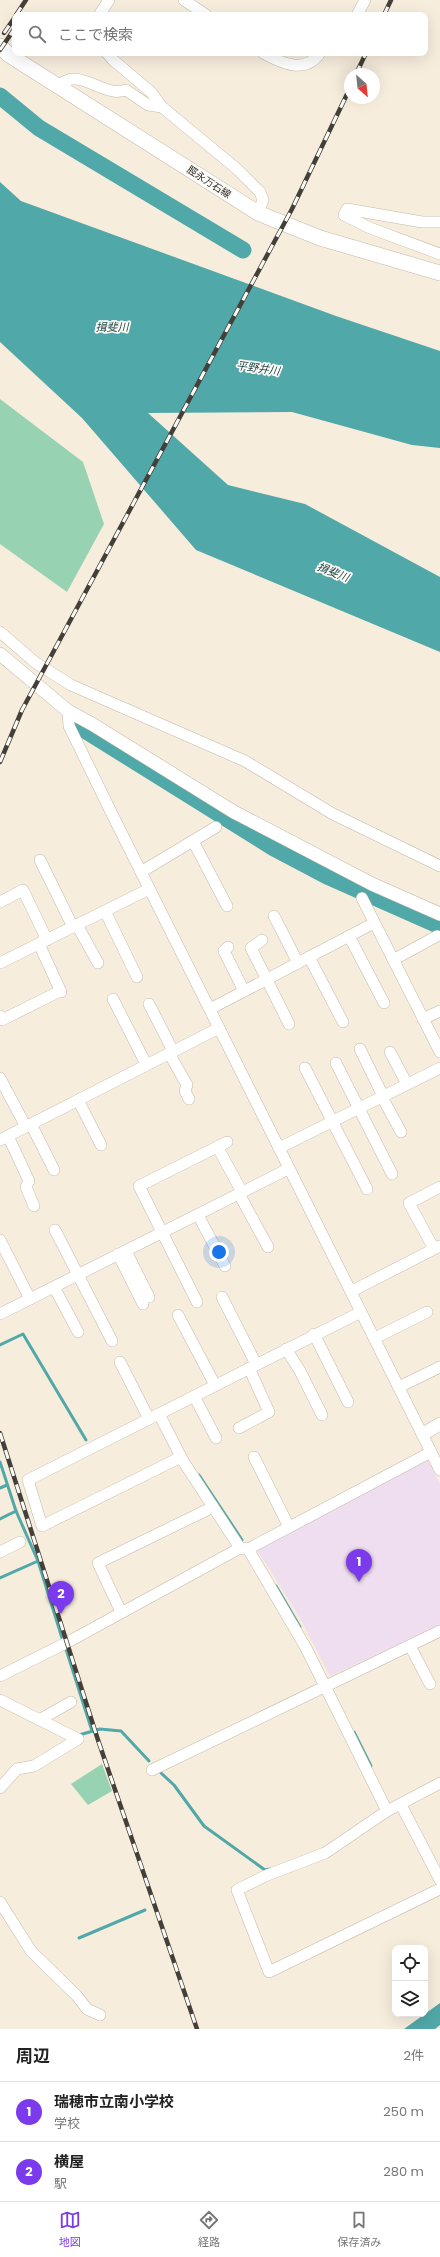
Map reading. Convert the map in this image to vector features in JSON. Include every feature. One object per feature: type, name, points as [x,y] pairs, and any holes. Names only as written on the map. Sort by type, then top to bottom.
[{"type":"main road","name":"脛永万石線","points":[[0,46],[9,55],[258,213],[320,238],[440,273]]},
{"type":"street","points":[[101,12],[109,0]]},
{"type":"street","points":[[184,0],[202,12]]},
{"type":"street","points":[[359,12],[365,0]]},
{"type":"street","points":[[110,56],[151,92],[162,107],[237,169],[260,192],[263,200],[262,208],[258,213]]},
{"type":"street","points":[[271,56],[285,62],[305,66],[314,61],[318,56]]},
{"type":"street","points":[[60,86],[65,80],[77,78],[114,92],[126,90],[148,105],[162,107]]},
{"type":"street","points":[[440,222],[422,222],[347,209],[344,215],[370,228],[440,254]]},
{"type":"street","points":[[0,632],[36,663],[70,685],[245,762],[333,814],[440,866]]},
{"type":"street","points":[[0,654],[68,711],[92,724],[234,812],[359,877],[440,914]]},
{"type":"street","points":[[68,711],[69,726],[288,1169],[352,1291],[440,1470]]},
{"type":"street","points":[[142,872],[216,827]]},
{"type":"street","points":[[193,841],[227,906]]},
{"type":"street","points":[[40,860],[75,926],[98,963]]},
{"type":"street","points":[[0,963],[149,889]]},
{"type":"street","points":[[0,902],[23,890],[43,942],[59,993],[2,1020],[0,1016]]},
{"type":"street","points":[[362,898],[440,1052]]},
{"type":"street","points":[[105,911],[137,977]]},
{"type":"street","points":[[274,916],[298,963]]},
{"type":"street","points":[[210,1009],[374,923]]},
{"type":"street","points":[[349,936],[384,1003]]},
{"type":"street","points":[[393,960],[438,936]]},
{"type":"street","points":[[262,940],[251,948],[262,982],[285,1026]]},
{"type":"street","points":[[228,947],[224,951],[244,991]]},
{"type":"street","points":[[309,957],[343,1022]]},
{"type":"street","points":[[113,999],[146,1064]]},
{"type":"street","points":[[149,1004],[187,1085],[185,1091],[189,1099]]},
{"type":"street","points":[[423,1019],[440,1011]]},
{"type":"street","points":[[34,1206],[26,1187],[29,1181],[4,1138],[146,1064],[219,1028]]},
{"type":"street","points":[[360,1049],[401,1132]]},
{"type":"street","points":[[390,1052],[407,1084]]},
{"type":"street","points":[[336,1063],[392,1174]]},
{"type":"street","points":[[306,1068],[367,1190]]},
{"type":"street","points":[[278,1148],[440,1068]]},
{"type":"street","points":[[0,1078],[29,1125],[54,1170]]},
{"type":"street","points":[[78,1100],[101,1145]]},
{"type":"street","points":[[197,1302],[161,1234],[139,1186],[223,1145],[240,1193],[268,1247]]},
{"type":"street","points":[[0,1314],[288,1169]]},
{"type":"street","points":[[352,1291],[437,1248],[409,1203],[440,1187]]},
{"type":"street","points":[[198,1215],[225,1266]]},
{"type":"street","points":[[55,1230],[79,1274],[112,1341]]},
{"type":"street","points":[[0,1240],[30,1299]]},
{"type":"street","points":[[122,1253],[146,1301]]},
{"type":"street","points":[[51,1288],[74,1332]]},
{"type":"street","points":[[222,1297],[252,1366],[269,1412],[239,1428]]},
{"type":"street","points":[[181,1457],[42,1526],[28,1480],[314,1334],[361,1312]]},
{"type":"street","points":[[375,1338],[427,1312]]},
{"type":"street","points":[[178,1315],[215,1385]]},
{"type":"street","points":[[314,1334],[348,1402]]},
{"type":"street","points":[[286,1349],[300,1371],[322,1415]]},
{"type":"street","points":[[120,1362],[149,1419]]},
{"type":"street","points":[[399,1387],[440,1367]]},
{"type":"street","points":[[194,1396],[216,1438]]},
{"type":"street","points":[[159,1414],[181,1457],[213,1507],[244,1549],[283,1607],[326,1686],[387,1811]]},
{"type":"street","points":[[423,1434],[440,1424]]},
{"type":"street","points":[[0,1676],[431,1452]]},
{"type":"street","points":[[254,1457],[289,1527]]},
{"type":"street","points":[[122,1612],[98,1563],[213,1507]]},
{"type":"street","points":[[0,1552],[20,1542]]},
{"type":"street","points":[[152,1770],[440,1631]]},
{"type":"street","points":[[410,1646],[430,1684]]},
{"type":"street","points":[[0,1700],[78,1739],[34,1766],[17,1769],[0,1788]]},
{"type":"street","points":[[39,1720],[71,1702]]},
{"type":"street","points":[[440,1783],[401,1805],[387,1811],[325,1853],[265,1876],[237,1890],[268,1972],[440,1889]]},
{"type":"street","points":[[401,1805],[440,1880]]},
{"type":"street","points":[[0,1902],[31,1951],[77,1996],[87,2009],[100,2015]]},
{"type":"shaded area","points":[[427,1458],[440,1484],[440,1625],[330,1676],[299,1616],[256,1548]]},
{"type":"green space","points":[[0,399],[83,462],[104,524],[67,592],[0,544]]},
{"type":"green space","points":[[102,1764],[112,1791],[88,1805],[71,1784]]},
{"type":"water","name":"揖斐川","points":[[0,182],[21,201],[336,316],[440,351],[440,448],[412,445],[292,412],[148,413],[228,485],[305,504],[440,577],[440,652],[196,550],[82,418],[0,342]]},
{"type":"water","points":[[440,2003],[440,2025],[435,2029],[404,2029],[421,2017],[428,2017],[428,2012]]},
{"type":"waterway","points":[[0,96],[39,128],[243,250]]},
{"type":"waterway","points":[[80,727],[274,848],[327,876],[440,926]]},
{"type":"waterway","points":[[0,1345],[23,1334],[86,1440]]},
{"type":"waterway","points":[[0,1462],[16,1511],[38,1561],[62,1638]]},
{"type":"waterway","points":[[199,1475],[242,1540]]},
{"type":"waterway","points":[[0,1488],[7,1485]]},
{"type":"waterway","points":[[0,1519],[16,1511]]},
{"type":"waterway","points":[[0,1578],[38,1561]]},
{"type":"waterway","points":[[276,1586],[300,1627]]},
{"type":"waterway","points":[[65,1646],[92,1731]]},
{"type":"waterway","points":[[79,1735],[100,1729],[121,1731],[149,1761]]},
{"type":"waterway","points":[[354,1732],[371,1766]]},
{"type":"waterway","points":[[161,1773],[174,1785],[204,1826],[265,1870],[270,1869]]},
{"type":"waterway","points":[[79,1938],[145,1910]]},
{"type":"railway","points":[[18,12],[26,0]]},
{"type":"railway","points":[[385,12],[391,0]]},
{"type":"railway","points":[[4,33],[12,21]]},
{"type":"railway","points":[[0,50],[12,32]]},
{"type":"railway","points":[[359,68],[365,56]]},
{"type":"railway","points":[[0,762],[22,710],[292,209],[344,101]]},
{"type":"railway","points":[[0,1433],[98,1740],[197,2029]]},
{"type":"place","name":"瑞穂市立南小学校","points":[[359,1582]]},
{"type":"place","name":"横屋","points":[[61,1614]]},
{"type":"water label","name":"平野井川","points":[[258,368]]}]
